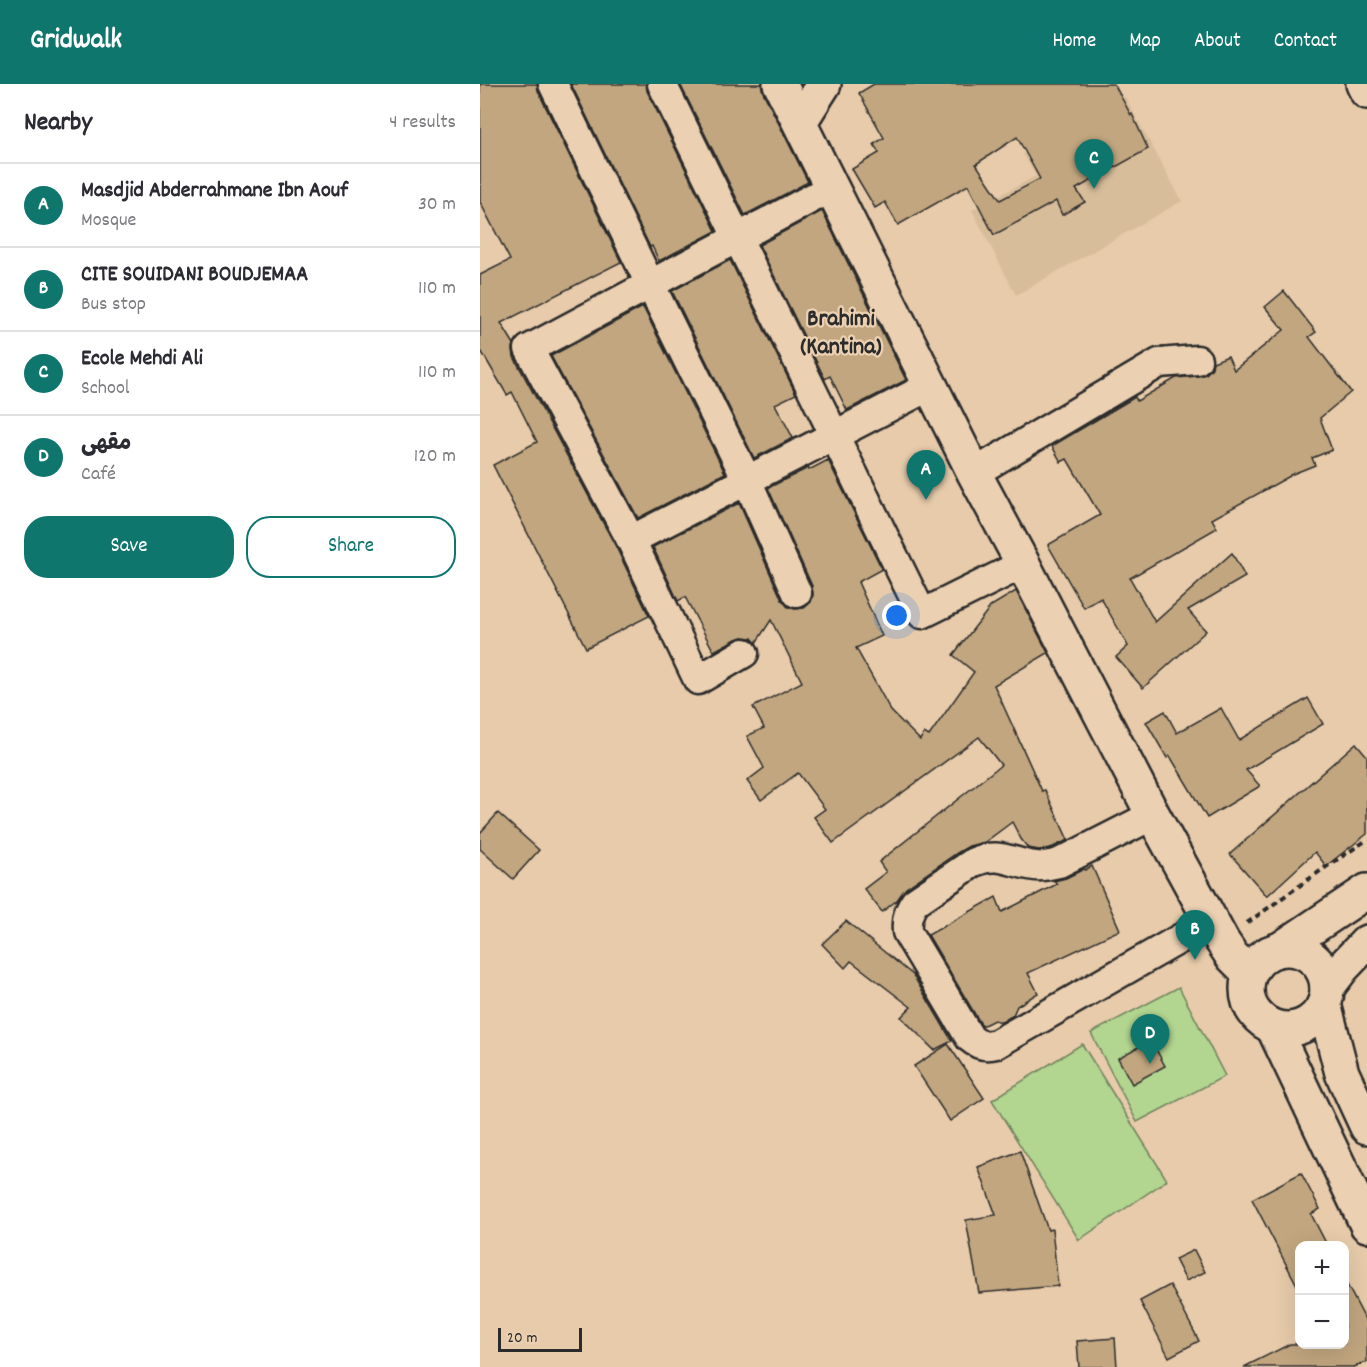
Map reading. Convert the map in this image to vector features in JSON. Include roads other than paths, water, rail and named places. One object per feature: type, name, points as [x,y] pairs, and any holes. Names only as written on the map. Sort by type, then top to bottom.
[{"type":"main road","points":[[780,84],[974,473],[1153,815],[1216,931],[1232,956],[1249,973]]},
{"type":"main road","points":[[800,122],[824,84]]},
{"type":"main road","points":[[1363,84],[1367,92]]},
{"type":"main road","points":[[1367,891],[1310,931],[1282,948],[1262,956],[1254,964],[1246,986],[1247,999],[1253,1011],[1262,1021],[1274,1027],[1297,1028],[1309,1023],[1318,1015],[1343,967],[1367,942]]},
{"type":"main road","points":[[1282,948],[1299,950],[1313,958],[1324,971],[1326,996],[1342,1072],[1367,1127]]},
{"type":"main road","points":[[1274,1027],[1367,1225]]},
{"type":"street","points":[[553,84],[747,480],[797,593]]},
{"type":"street","points":[[662,84],[922,614],[1023,564]]},
{"type":"street","points":[[744,653],[698,680],[631,540],[529,349],[831,188]]},
{"type":"street","points":[[974,473],[1159,363],[1197,360]]},
{"type":"street","points":[[631,540],[930,386]]},
{"type":"street","points":[[1153,815],[1059,863],[1048,866],[1035,866],[993,857],[974,862],[915,902],[907,918],[908,932],[970,1038],[982,1046],[989,1046],[1216,931]]},
{"type":"place","name":"Ecole Mehdi Ali","points":[[1094,189]]},
{"type":"place","name":"Masdjid Abderrahmane Ibn Aouf","points":[[926,500]]},
{"type":"place","name":"CITE SOUIDANI BOUDJEMAA","points":[[1195,960]]},
{"type":"place","name":"مقهى","points":[[1150,1064]]},
{"type":"district","name":"Brahimi (Kantina)","points":[[841,334]]}]
